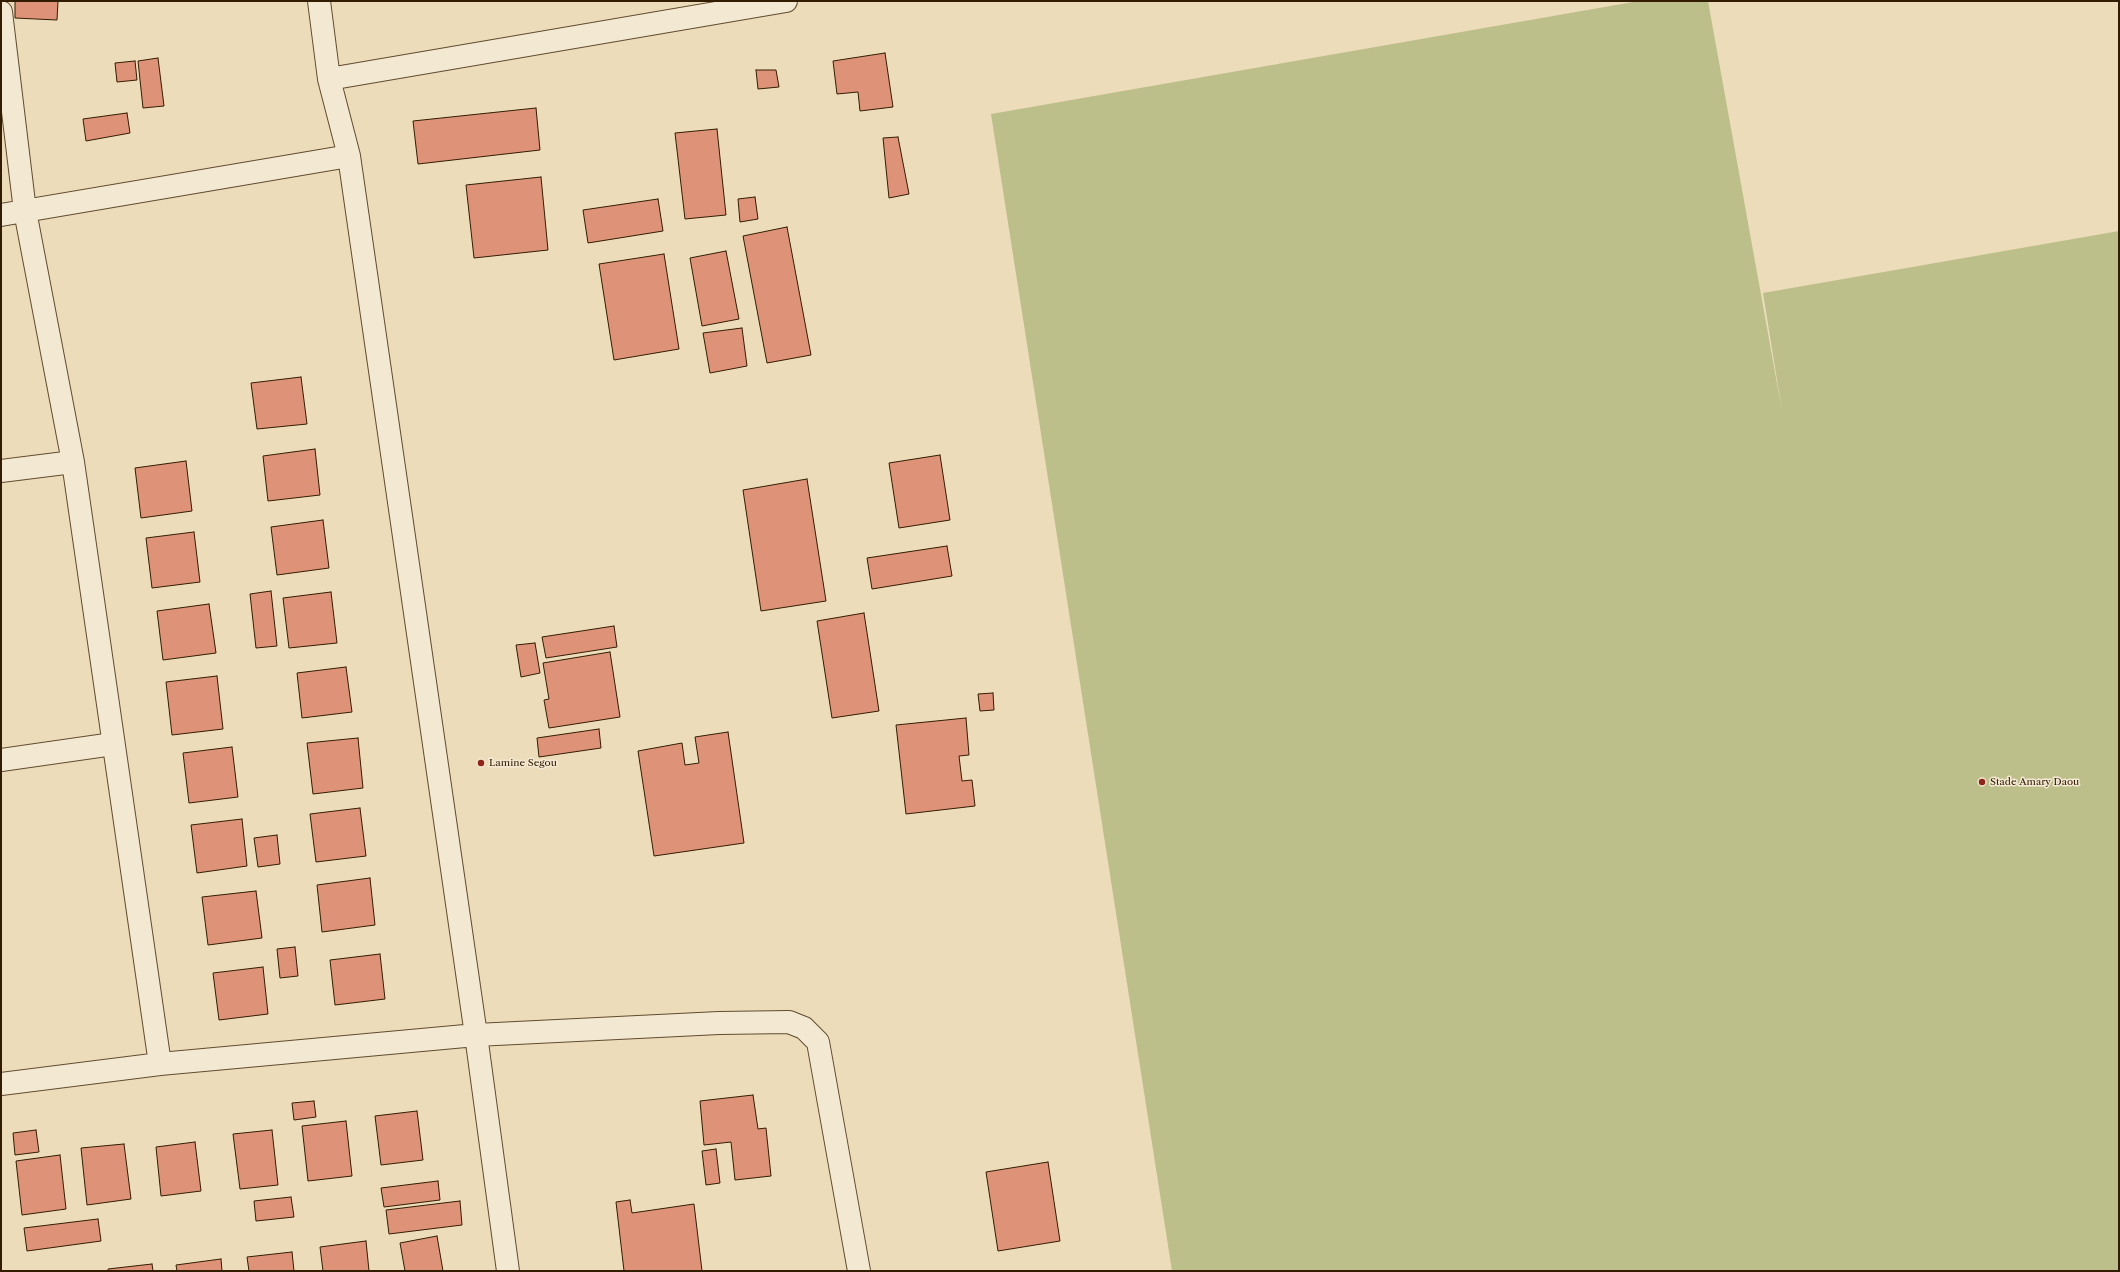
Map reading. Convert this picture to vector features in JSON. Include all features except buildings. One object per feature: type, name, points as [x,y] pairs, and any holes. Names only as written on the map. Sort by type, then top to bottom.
[{"type":"street","points":[[319,1],[329,80],[349,156],[476,1035],[508,1271]]},
{"type":"street","points":[[329,80],[786,1]]},
{"type":"street","points":[[1,12],[25,211],[73,462],[160,1064]]},
{"type":"street","points":[[1,215],[349,156]]},
{"type":"street","points":[[1,471],[73,462]]},
{"type":"street","points":[[1,760],[113,744]]},
{"type":"street","points":[[1,1084],[160,1064],[476,1035],[719,1023],[789,1022],[804,1028],[818,1042],[859,1271]]},
{"type":"green space","points":[[1639,1],[1708,1],[1782,411],[1763,293],[2119,231],[2119,1271],[1172,1271],[991,114]]},
{"type":"place","name":"Lamine Segou","points":[[481,763]]},
{"type":"place","name":"Stade Amary Daou","points":[[1982,782]]}]
